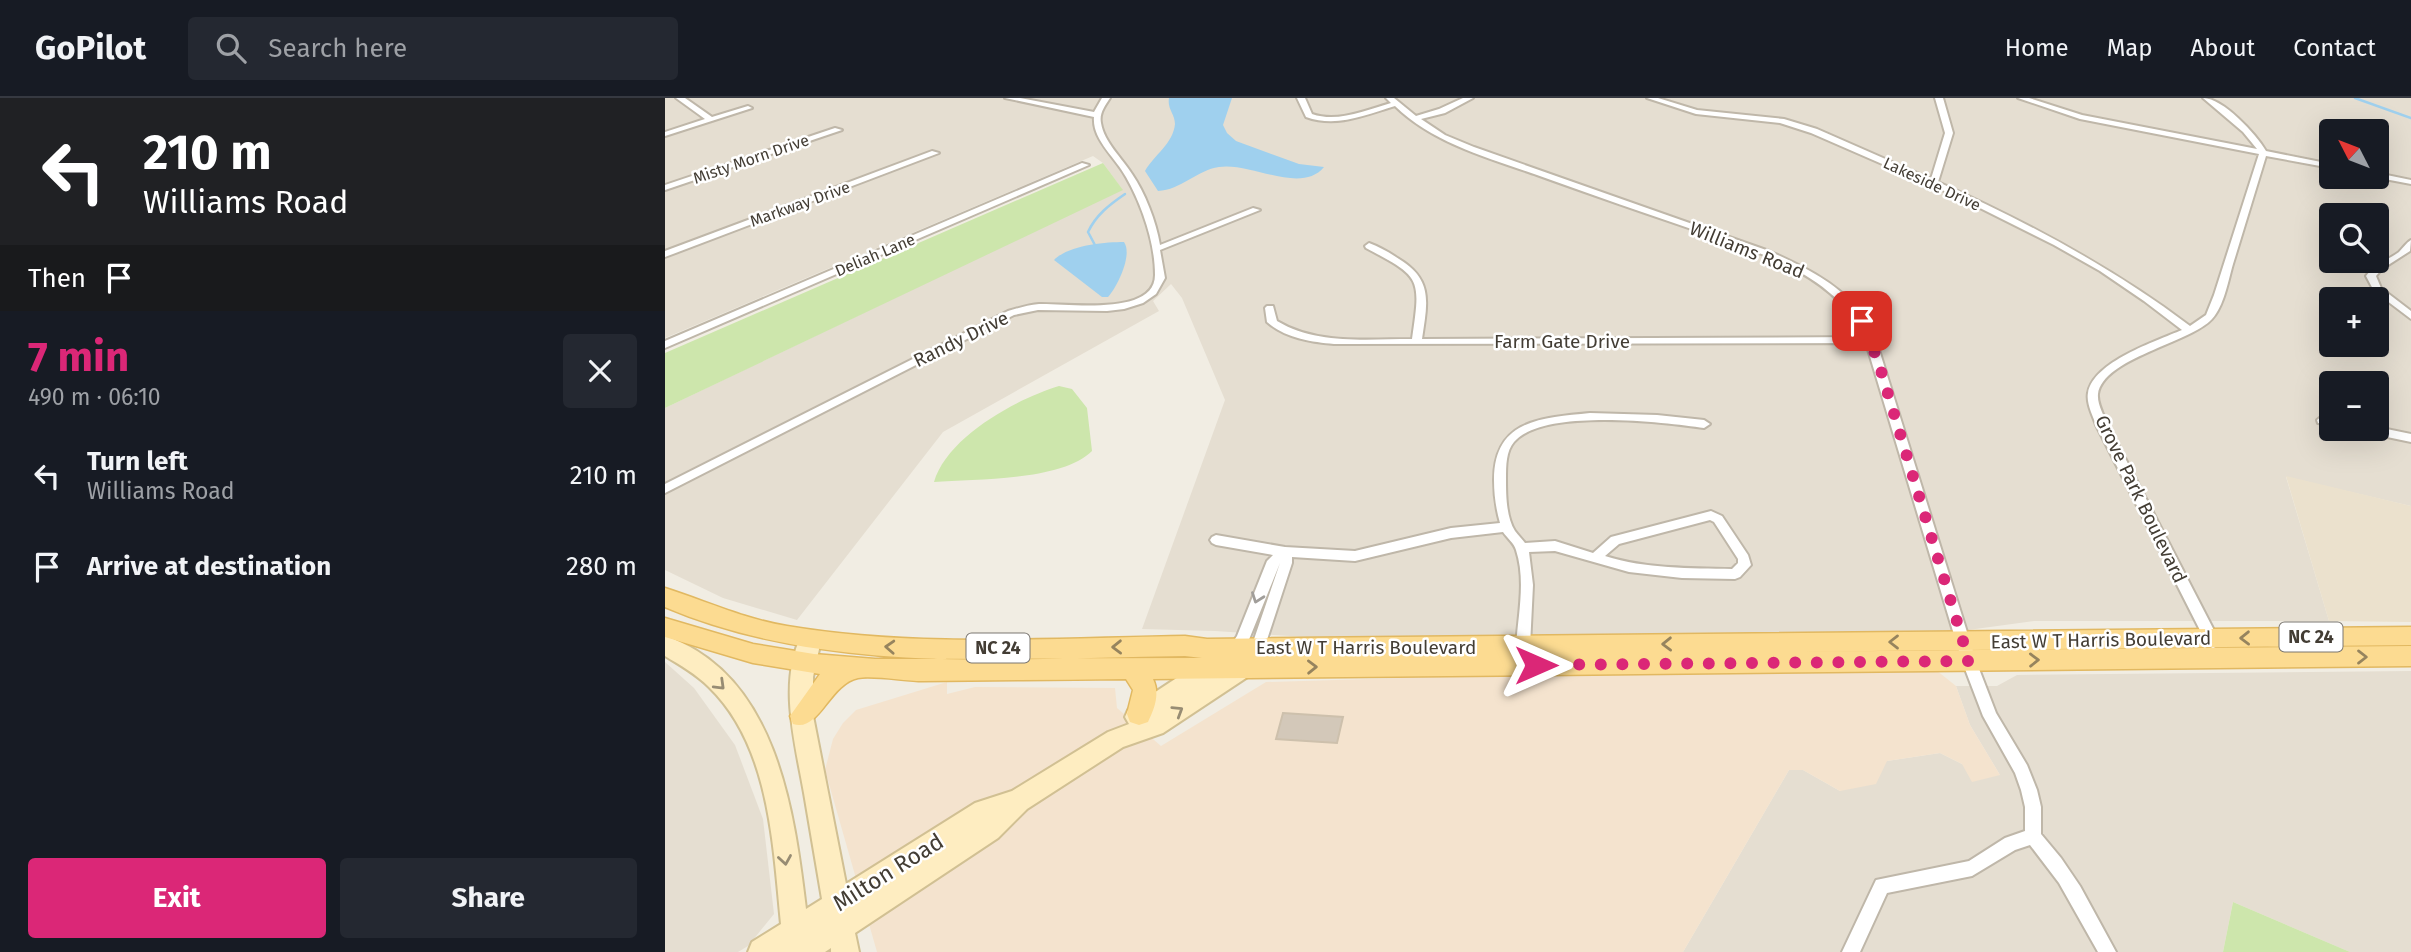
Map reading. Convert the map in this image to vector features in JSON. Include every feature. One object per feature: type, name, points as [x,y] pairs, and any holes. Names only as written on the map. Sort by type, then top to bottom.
[{"type":"main road","name":"East W T Harris Boulevard","points":[[665,597],[855,669],[1209,668],[1246,655],[1523,646],[1966,651]]},
{"type":"main road","name":"East W T Harris Boulevard","points":[[665,627],[717,645],[808,652],[892,647],[1185,646],[1246,655],[2216,648],[2411,636]]},
{"type":"main road","points":[[665,645],[717,681],[750,723],[758,741],[775,792],[798,945]]},
{"type":"main road","name":"East W T Harris Boulevard","points":[[2216,648],[2411,656]]},
{"type":"main road","points":[[808,652],[802,677],[802,716],[840,928]]},
{"type":"main road","name":"Milton Road","points":[[1116,738],[1155,726],[1246,655]]},
{"type":"main road","name":"Milton Road","points":[[762,952],[798,945],[840,928],[984,811],[1018,801],[1116,738],[1139,714],[1209,668]]},
{"type":"main road","points":[[802,716],[828,682],[855,669]]},
{"type":"main road","points":[[1132,669],[1144,681],[1146,687],[1139,714]]},
{"type":"street","points":[[680,98],[711,120]]},
{"type":"street","points":[[1009,98],[1097,115],[1106,98]]},
{"type":"street","points":[[1301,98],[1309,115],[1319,119],[1345,117],[1393,101]]},
{"type":"street","points":[[1414,119],[1442,111],[1469,98]]},
{"type":"street","name":"Lakeside Drive","points":[[1651,98],[1709,115],[1798,125],[1933,184],[2061,245],[2151,301],[2190,331]]},
{"type":"street","points":[[1933,184],[1949,133],[1938,104],[1939,98]]},
{"type":"street","points":[[2022,98],[2080,117],[2319,164]]},
{"type":"street","points":[[2207,98],[2259,145],[2263,153]]},
{"type":"street","name":"Williams Road","points":[[1393,101],[1435,134],[1720,236],[1794,266],[1821,282],[1847,303],[1862,321],[1871,340],[1966,651],[1990,716],[2022,770],[2029,790],[2033,807],[2033,837]]},
{"type":"street","points":[[665,134],[748,108]]},
{"type":"street","name":"Randy Drive","points":[[665,489],[1011,313],[1040,307],[1107,309],[1141,299],[1159,281],[1156,248],[1138,194],[1130,176],[1101,134],[1097,115]]},
{"type":"street","name":"Misty Morn Drive","points":[[665,188],[838,130]]},
{"type":"street","name":"Markway Drive","points":[[665,254],[935,153]]},
{"type":"street","name":"Grove Park Boulevard","points":[[2216,648],[2102,425],[2093,394],[2099,380],[2114,365],[2190,331],[2210,316],[2263,153]]},
{"type":"street","name":"Deliah Lane","points":[[665,345],[1085,165]]},
{"type":"street","points":[[2389,177],[2411,182]]},
{"type":"street","points":[[1156,248],[1256,210]]},
{"type":"street","points":[[2411,243],[2403,255],[2374,270],[2371,276],[2377,289],[2411,316]]},
{"type":"street","points":[[1369,247],[1405,266],[1419,280],[1423,292],[1417,342]]},
{"type":"street","name":"Farm Gate Drive","points":[[1270,308],[1269,316],[1272,322],[1303,337],[1343,342],[1871,340]]},
{"type":"street","points":[[1523,646],[1525,570],[1522,548],[1507,527],[1504,515],[1501,457],[1510,440],[1531,425],[1548,420],[1664,418],[1704,424]]},
{"type":"street","points":[[2389,433],[2411,438]]},
{"type":"street","points":[[1522,548],[1555,546],[1621,566],[1655,570],[1735,575],[1745,562],[1718,519],[1711,515],[1615,540],[1595,558]]},
{"type":"street","points":[[1216,540],[1285,552],[1355,556],[1451,533],[1507,527]]},
{"type":"street","points":[[1246,655],[1266,617],[1286,563],[1285,552]]},
{"type":"street","points":[[1246,655],[1243,638],[1273,561],[1285,552]]},
{"type":"street","points":[[1851,952],[1882,886],[1972,868],[2011,843],[2033,837],[2060,869],[2107,952]]},
{"type":"shaded area","points":[[665,98],[2411,98],[2411,506],[2286,477],[2329,621],[2034,621],[1946,633],[1828,634],[1306,637],[1142,629],[1225,400],[1182,298],[1171,284],[1153,301],[1159,311],[943,432],[797,620],[723,598],[665,570],[665,408],[1122,189],[1103,163],[1093,156],[665,338]]},
{"type":"shaded area","points":[[2286,476],[2411,506],[2411,622],[2329,621]]},
{"type":"shaded area","points":[[665,662],[694,688],[735,745],[763,819],[774,914],[748,946],[738,952],[665,952]]},
{"type":"shaded area","points":[[1931,666],[1956,686],[1970,725],[2000,775],[1972,782],[1962,764],[1940,753],[1887,761],[1876,784],[1840,791],[1803,770],[1789,770],[1683,952],[877,952],[825,770],[833,739],[843,723],[856,710],[947,682],[947,694],[975,687],[1115,688],[1117,708],[1161,746],[1266,682],[1771,667]]},
{"type":"shaded area","points":[[2411,671],[2411,952],[2350,952],[2233,902],[2223,952],[1683,952],[1789,770],[1803,770],[1840,791],[1887,761],[1940,753],[1962,764],[2000,775],[1970,725],[1956,686],[1997,686],[2017,675]]},
{"type":"green space","points":[[1103,163],[1123,190],[665,408],[665,353]]},
{"type":"green space","points":[[1059,386],[1072,389],[1087,408],[1092,451],[1078,461],[1040,473],[995,479],[934,482],[941,465],[968,435],[1004,410]]},
{"type":"green space","points":[[2233,902],[2350,952],[2223,952]]},
{"type":"water","points":[[1169,98],[1232,98],[1223,125],[1236,141],[1299,164],[1324,167],[1314,175],[1289,178],[1246,169],[1219,167],[1174,187],[1158,191],[1145,171],[1174,131],[1175,120]]},
{"type":"water","points":[[1124,242],[1127,255],[1125,262],[1116,286],[1108,297],[1102,297],[1054,260],[1077,248]]},
{"type":"building","points":[[1283,713],[1343,717],[1337,743],[1276,739]]},
{"type":"waterway","points":[[2355,98],[2411,118]]},
{"type":"waterway","points":[[1096,247],[1088,232],[1091,226],[1103,211],[1125,194]]},
{"type":"route","points":[[1536,665],[1969,661],[1878,361],[1862,321]]}]
